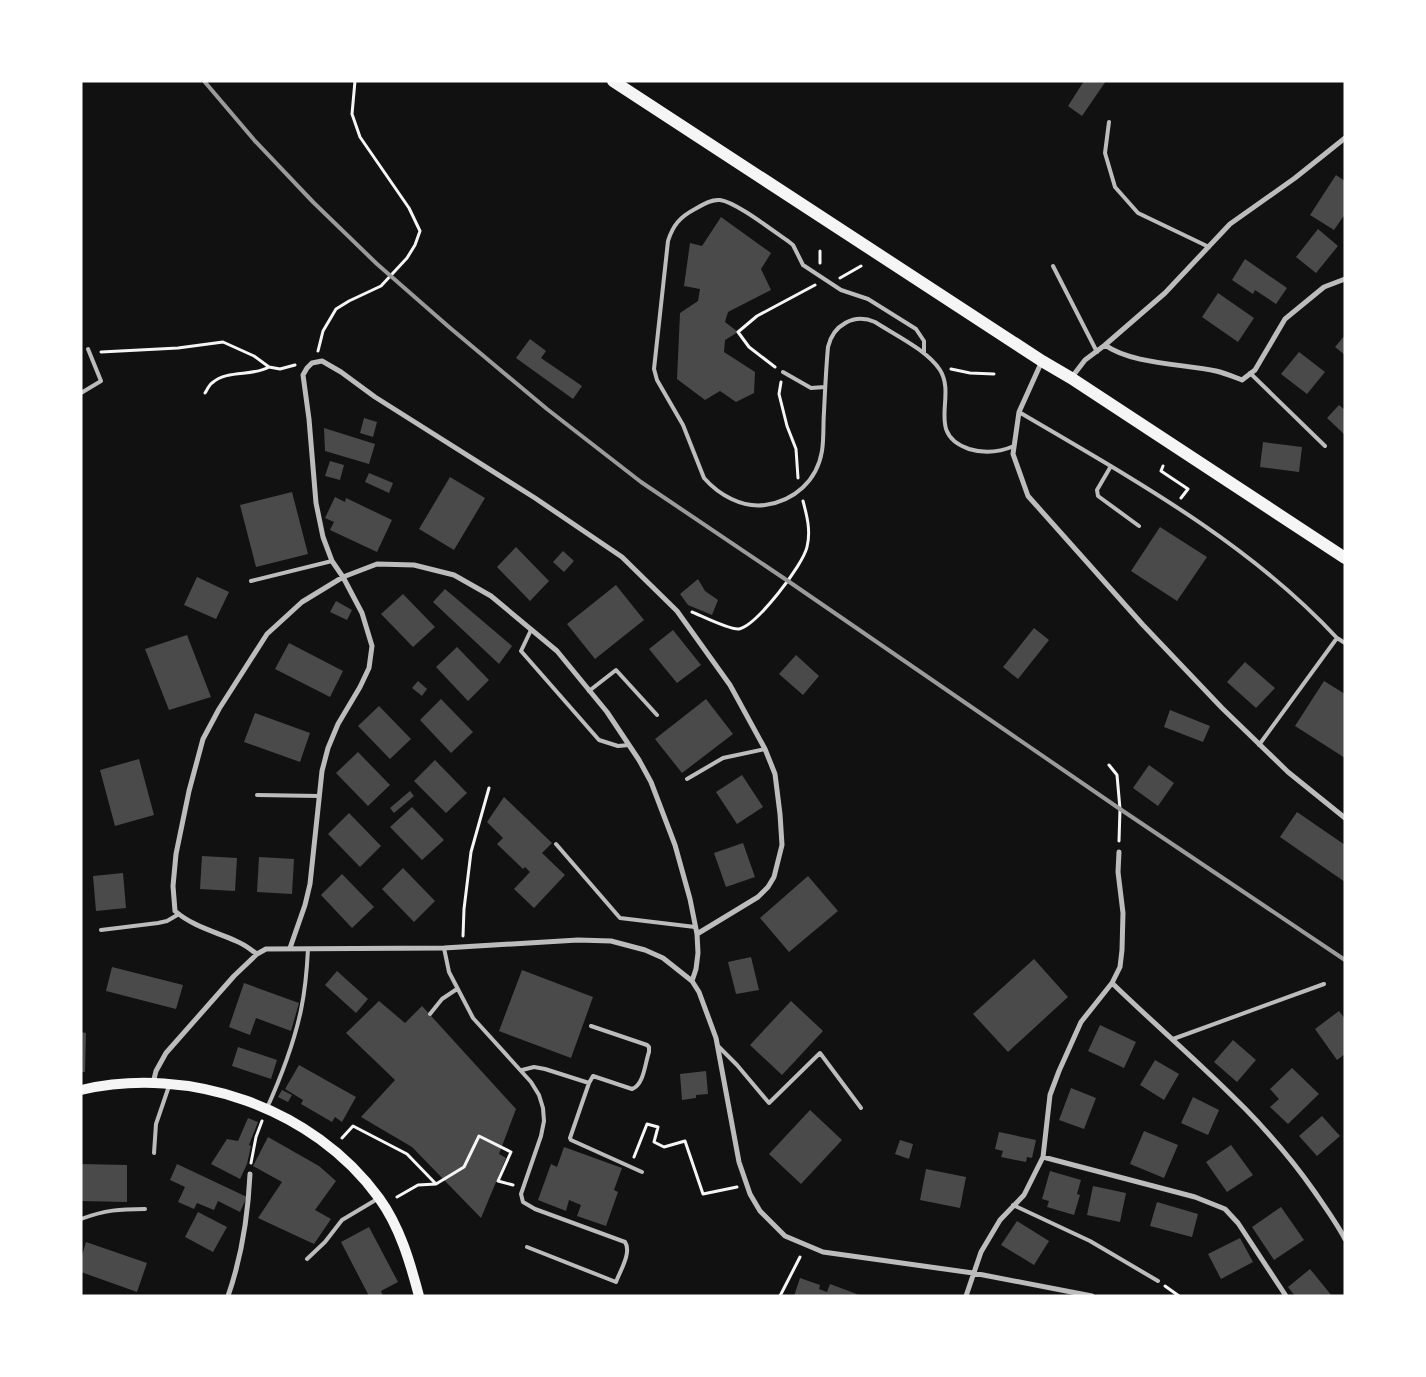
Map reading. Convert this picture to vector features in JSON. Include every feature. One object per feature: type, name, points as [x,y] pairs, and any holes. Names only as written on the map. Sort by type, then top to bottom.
[{"type":"main road","points":[[613,81],[1345,558]]},
{"type":"main road","points":[[81,1090],[111,1085],[152,1082],[225,1093],[267,1108],[306,1130],[333,1149],[357,1172],[379,1198],[397,1229],[412,1269],[419,1296]]},
{"type":"street","points":[[1071,378],[1085,360],[1097,352],[1165,293],[1230,224],[1295,178],[1345,138]]},
{"type":"street","points":[[1105,345],[1114,352],[1217,371],[1242,380],[1255,370],[1284,319],[1324,287],[1345,279]]},
{"type":"street","points":[[290,948],[310,884],[322,772],[328,748],[338,724],[369,668],[372,646],[362,613],[344,577],[332,561],[323,537],[316,503],[309,419],[303,375],[312,363],[322,361],[341,372],[375,398],[528,493],[622,557],[677,611],[730,685],[765,749],[774,774],[782,844],[774,877],[768,887],[758,897],[697,934]]},
{"type":"street","points":[[1042,361],[1019,412],[1013,454],[1028,496],[1143,625],[1259,745],[1288,772],[1345,818]]},
{"type":"street","points":[[257,954],[238,942],[213,932],[175,911],[173,886],[176,854],[202,739],[219,708],[268,634],[302,602],[344,577],[377,564],[414,565],[454,575],[491,596],[556,651],[607,712],[651,782],[675,845],[690,899],[697,934],[698,953],[696,969],[692,980]]},
{"type":"street","points":[[966,1296],[981,1252],[1000,1220],[1024,1195],[1043,1157],[1050,1095],[1081,1022],[1112,983],[1120,967],[1123,913],[1118,872],[1120,852]]},
{"type":"street","points":[[152,1082],[166,1053],[234,976],[257,954],[266,949],[444,948],[578,940],[612,941],[644,950],[663,958],[692,980],[707,1009],[718,1046],[739,1162],[750,1194],[760,1212],[785,1236],[823,1252],[973,1273],[1092,1296]]},
{"type":"street","points":[[1112,983],[1242,1103],[1277,1141],[1300,1170],[1345,1239]]},
{"type":"street","points":[[1043,1157],[1196,1197],[1225,1209],[1238,1223],[1286,1296]]},
{"type":"street","points":[[228,1296],[237,1270],[243,1239],[248,1210],[250,1174]]},
{"type":"lane","points":[[1109,122],[1105,153],[1115,187],[1138,213],[1209,247]]},
{"type":"lane","points":[[924,353],[924,341],[916,329],[868,299],[845,292],[803,265],[793,245],[734,206],[720,200],[704,204],[683,216],[674,224],[668,241],[654,369],[657,380],[684,425],[704,478],[717,490],[735,501],[757,506],[787,500],[801,491],[808,483],[822,452],[825,387],[830,340],[838,327],[852,320],[868,319],[875,322],[924,353],[936,364],[945,380],[944,421],[946,430],[962,446],[980,451],[999,451],[1014,446]]},
{"type":"lane","points":[[1053,266],[1097,352]]},
{"type":"lane","points":[[81,393],[100,381],[88,349]]},
{"type":"lane","points":[[783,372],[811,388],[825,387]]},
{"type":"lane","points":[[1250,373],[1325,446]]},
{"type":"lane","points":[[1019,412],[1200,521],[1293,594],[1337,638],[1345,643]]},
{"type":"lane","points":[[1111,466],[1097,490],[1098,496],[1139,526]]},
{"type":"lane","points":[[251,581],[332,561]]},
{"type":"lane","points":[[531,630],[521,651],[599,740],[618,746],[629,745]]},
{"type":"lane","points":[[1259,745],[1337,638]]},
{"type":"lane","points":[[589,691],[616,670],[657,715]]},
{"type":"lane","points":[[687,778],[722,758],[765,749]]},
{"type":"lane","points":[[257,794],[319,796]]},
{"type":"lane","points":[[556,844],[620,918],[695,927]]},
{"type":"lane","points":[[101,930],[158,923],[179,914]]},
{"type":"lane","points":[[444,948],[449,972],[474,1018],[522,1070],[539,1095],[544,1121],[522,1188],[521,1197],[526,1204],[627,1244],[626,1257],[616,1282],[527,1247]]},
{"type":"lane","points":[[267,1108],[281,1076],[302,1009],[308,949]]},
{"type":"lane","points":[[1173,1039],[1324,984]]},
{"type":"lane","points":[[430,1014],[442,998],[457,989]]},
{"type":"lane","points":[[591,1026],[648,1045],[649,1047],[640,1082],[636,1088],[632,1089],[592,1076],[570,1138],[642,1172]]},
{"type":"lane","points":[[718,1046],[769,1103],[820,1052],[861,1108]]},
{"type":"lane","points":[[522,1070],[534,1067],[545,1069],[589,1083]]},
{"type":"lane","points":[[154,1154],[156,1124],[170,1084]]},
{"type":"lane","points":[[308,1259],[325,1242],[342,1220],[379,1198]]},
{"type":"lane","points":[[1013,1205],[1090,1241],[1158,1281]]},
{"type":"lane","points":[[81,1219],[99,1212],[145,1210]]},
{"type":"path","points":[[318,351],[323,331],[336,309],[348,301],[381,286],[407,258],[416,245],[420,231],[409,208],[360,137],[352,114],[355,81]]},
{"type":"path","points":[[820,251],[820,264]]},
{"type":"path","points":[[831,282],[861,266]]},
{"type":"path","points":[[688,610],[735,629],[747,626],[775,598],[799,566],[807,548],[809,525],[796,470],[796,449],[786,426],[779,394],[783,372],[749,347],[738,332],[757,316],[818,284]]},
{"type":"path","points":[[88,349],[105,352],[178,348],[223,342],[254,356],[269,367],[280,369],[298,364]]},
{"type":"path","points":[[205,393],[212,383],[224,377],[260,372],[269,367]]},
{"type":"path","points":[[951,369],[970,373],[994,374]]},
{"type":"path","points":[[1164,466],[1160,471],[1188,489],[1184,494]]},
{"type":"path","points":[[1109,765],[1117,774],[1120,809],[1118,837],[1120,852]]},
{"type":"path","points":[[463,937],[464,908],[471,852],[489,788]]},
{"type":"path","points":[[250,1174],[256,1137],[262,1121]]},
{"type":"path","points":[[630,1166],[647,1124],[658,1128],[654,1142],[664,1147],[685,1142],[703,1194],[738,1187]]},
{"type":"path","points":[[342,1138],[353,1126],[408,1154],[436,1184]]},
{"type":"path","points":[[397,1197],[418,1185],[436,1184],[464,1167],[479,1136],[511,1152],[498,1181],[522,1188]]},
{"type":"path","points":[[780,1296],[800,1257]]},
{"type":"building","points":[[1084,81],[1106,81],[1082,116],[1068,106]]},
{"type":"building","points":[[1336,175],[1345,181],[1345,214],[1334,230],[1310,215]]},
{"type":"building","points":[[721,217],[771,253],[761,269],[771,290],[728,312],[725,322],[738,332],[725,340],[724,352],[755,372],[754,393],[736,402],[720,391],[705,400],[677,379],[680,313],[698,301],[700,289],[684,286],[690,243],[702,246]]},
{"type":"building","points":[[1318,229],[1338,246],[1316,273],[1296,257]]},
{"type":"building","points":[[1245,259],[1287,288],[1276,304],[1255,290],[1253,294],[1232,280]]},
{"type":"building","points":[[1218,293],[1254,318],[1238,342],[1202,317]]},
{"type":"building","points":[[1345,335],[1345,355],[1335,347]]},
{"type":"building","points":[[530,339],[546,351],[541,358],[582,386],[573,399],[516,358]]},
{"type":"building","points":[[1299,352],[1325,372],[1307,394],[1281,374]]},
{"type":"building","points":[[1339,405],[1345,410],[1345,435],[1327,418]]},
{"type":"building","points":[[364,418],[377,422],[373,437],[360,433]]},
{"type":"building","points":[[324,428],[375,444],[369,464],[325,451]]},
{"type":"building","points":[[1263,442],[1302,447],[1299,472],[1260,467]]},
{"type":"building","points":[[330,461],[344,465],[340,480],[325,476]]},
{"type":"building","points":[[369,473],[393,483],[389,493],[365,482]]},
{"type":"building","points":[[450,477],[485,498],[454,550],[419,529]]},
{"type":"building","points":[[292,492],[308,554],[256,567],[240,505]]},
{"type":"building","points":[[335,497],[345,502],[346,498],[392,520],[377,552],[330,530],[334,522],[325,518]]},
{"type":"building","points":[[1160,527],[1207,557],[1177,601],[1131,571]]},
{"type":"building","points":[[516,547],[549,581],[530,601],[497,567]]},
{"type":"building","points":[[563,551],[574,561],[564,572],[553,562]]},
{"type":"building","points":[[197,577],[229,592],[216,619],[184,605]]},
{"type":"building","points":[[698,579],[705,591],[718,600],[712,615],[688,605],[680,594]]},
{"type":"building","points":[[616,585],[644,620],[595,659],[567,624]]},
{"type":"building","points":[[445,589],[512,646],[499,664],[433,602]]},
{"type":"building","points":[[403,594],[435,627],[413,647],[381,614]]},
{"type":"building","points":[[336,601],[352,610],[347,620],[330,612]]},
{"type":"building","points":[[1034,628],[1049,640],[1018,679],[1003,667]]},
{"type":"building","points":[[673,630],[701,665],[677,683],[649,649]]},
{"type":"building","points":[[187,635],[211,697],[169,710],[145,649]]},
{"type":"building","points":[[289,643],[343,671],[330,697],[275,669]]},
{"type":"building","points":[[457,647],[489,680],[468,701],[436,667]]},
{"type":"building","points":[[796,655],[819,676],[803,695],[779,674]]},
{"type":"building","points":[[1245,662],[1275,688],[1256,708],[1227,682]]},
{"type":"building","points":[[418,681],[427,689],[422,696],[412,688]]},
{"type":"building","points":[[1324,681],[1345,694],[1345,758],[1295,726]]},
{"type":"building","points":[[441,699],[473,732],[451,753],[420,720]]},
{"type":"building","points":[[706,699],[733,734],[682,773],[655,739]]},
{"type":"building","points":[[379,706],[411,739],[390,759],[358,726]]},
{"type":"building","points":[[1170,710],[1210,726],[1203,742],[1164,727]]},
{"type":"building","points":[[255,713],[310,733],[300,762],[244,742]]},
{"type":"building","points":[[358,752],[390,785],[368,806],[336,773]]},
{"type":"building","points":[[139,759],[154,815],[115,826],[100,770]]},
{"type":"building","points":[[435,760],[467,793],[446,813],[414,781]]},
{"type":"building","points":[[1149,765],[1174,783],[1158,806],[1133,788]]},
{"type":"building","points":[[742,775],[763,807],[737,824],[716,792]]},
{"type":"building","points":[[410,791],[414,796],[394,813],[390,808]]},
{"type":"building","points":[[504,797],[552,843],[542,853],[565,875],[534,908],[514,889],[530,872],[525,867],[523,869],[497,844],[503,838],[487,822]]},
{"type":"building","points":[[412,807],[444,840],[422,860],[390,827]]},
{"type":"building","points":[[1297,812],[1345,845],[1345,882],[1280,837]]},
{"type":"building","points":[[349,813],[381,846],[360,867],[328,834]]},
{"type":"building","points":[[743,843],[755,877],[726,887],[714,853]]},
{"type":"building","points":[[202,856],[237,858],[235,891],[200,889]]},
{"type":"building","points":[[259,857],[294,859],[292,894],[257,892]]},
{"type":"building","points":[[403,868],[435,901],[414,922],[382,889]]},
{"type":"building","points":[[123,873],[126,908],[96,911],[93,876]]},
{"type":"building","points":[[342,874],[374,907],[352,928],[321,895]]},
{"type":"building","points":[[808,876],[838,911],[789,952],[760,918]]},
{"type":"building","points":[[751,957],[759,990],[736,994],[728,962]]},
{"type":"building","points":[[1034,959],[1068,997],[1008,1052],[973,1014]]},
{"type":"building","points":[[112,967],[183,985],[176,1009],[106,991]]},
{"type":"building","points":[[522,970],[593,997],[571,1058],[499,1031]]},
{"type":"building","points":[[337,971],[368,999],[356,1013],[325,985]]},
{"type":"building","points":[[244,983],[299,1003],[291,1031],[256,1018],[250,1035],[229,1027]]},
{"type":"building","points":[[379,1001],[405,1023],[422,1006],[516,1109],[499,1154],[506,1158],[481,1218],[412,1147],[361,1117],[395,1080],[346,1033]]},
{"type":"building","points":[[791,1001],[823,1031],[782,1075],[750,1045]]},
{"type":"building","points":[[1339,1011],[1345,1019],[1345,1054],[1337,1060],[1315,1029]]},
{"type":"building","points":[[1100,1025],[1136,1042],[1124,1068],[1088,1051]]},
{"type":"building","points":[[81,1032],[86,1033],[85,1072],[81,1072]]},
{"type":"building","points":[[1233,1040],[1256,1060],[1237,1082],[1214,1062]]},
{"type":"building","points":[[238,1047],[277,1060],[271,1079],[232,1066]]},
{"type":"building","points":[[1155,1060],[1179,1074],[1164,1100],[1140,1085]]},
{"type":"building","points":[[299,1065],[356,1097],[342,1122],[335,1117],[332,1122],[301,1104],[303,1100],[285,1089]]},
{"type":"building","points":[[1292,1068],[1319,1094],[1288,1124],[1270,1107],[1279,1099],[1270,1089]]},
{"type":"building","points":[[706,1071],[708,1094],[696,1095],[696,1098],[682,1100],[680,1074]]},
{"type":"building","points":[[1071,1088],[1096,1098],[1084,1129],[1059,1120]]},
{"type":"building","points":[[282,1090],[292,1095],[288,1102],[278,1097]]},
{"type":"building","points":[[1193,1097],[1219,1110],[1208,1135],[1181,1123]]},
{"type":"building","points":[[810,1110],[842,1140],[801,1184],[769,1154]]},
{"type":"building","points":[[1322,1116],[1340,1136],[1317,1156],[1299,1136]]},
{"type":"building","points":[[248,1118],[258,1122],[249,1145],[251,1146],[247,1164],[240,1179],[211,1164],[227,1139],[238,1141]]},
{"type":"building","points":[[1144,1131],[1178,1145],[1164,1178],[1130,1164]]},
{"type":"building","points":[[999,1132],[1036,1140],[1032,1158],[1027,1157],[1026,1162],[1001,1157],[1003,1151],[995,1149]]},
{"type":"building","points":[[268,1137],[319,1166],[336,1181],[315,1210],[331,1219],[314,1244],[258,1218],[282,1182],[253,1166]]},
{"type":"building","points":[[900,1140],[913,1144],[909,1159],[895,1154]]},
{"type":"building","points":[[1231,1145],[1253,1175],[1227,1192],[1206,1162]]},
{"type":"building","points":[[564,1147],[622,1168],[614,1190],[618,1192],[606,1226],[577,1216],[581,1205],[569,1200],[566,1211],[538,1200],[551,1164],[557,1167]]},
{"type":"building","points":[[81,1164],[127,1165],[127,1202],[81,1201]]},
{"type":"building","points":[[177,1164],[247,1197],[240,1212],[218,1201],[214,1210],[197,1203],[194,1209],[178,1202],[185,1187],[170,1180]]},
{"type":"building","points":[[926,1169],[966,1177],[960,1208],[920,1200]]},
{"type":"building","points":[[1050,1171],[1081,1180],[1077,1194],[1080,1195],[1074,1215],[1047,1207],[1049,1201],[1042,1199]]},
{"type":"building","points":[[1093,1186],[1126,1193],[1120,1222],[1087,1215]]},
{"type":"building","points":[[1157,1202],[1198,1214],[1192,1237],[1150,1226]]},
{"type":"building","points":[[1281,1207],[1304,1240],[1274,1260],[1252,1227]]},
{"type":"building","points":[[198,1212],[227,1227],[213,1252],[185,1237]]},
{"type":"building","points":[[1017,1221],[1049,1241],[1034,1265],[1001,1245]]},
{"type":"building","points":[[369,1227],[398,1282],[381,1291],[383,1296],[369,1296],[341,1242]]},
{"type":"building","points":[[1240,1238],[1253,1262],[1221,1279],[1208,1254]]},
{"type":"building","points":[[86,1242],[147,1263],[137,1292],[81,1272],[81,1259]]},
{"type":"building","points":[[1310,1269],[1332,1296],[1295,1296],[1288,1287]]},
{"type":"building","points":[[800,1278],[820,1285],[819,1289],[827,1292],[830,1284],[862,1296],[794,1296]]},
{"type":"railway","points":[[204,81],[255,141],[313,202],[377,264],[547,409],[641,482],[1345,960]]}]
